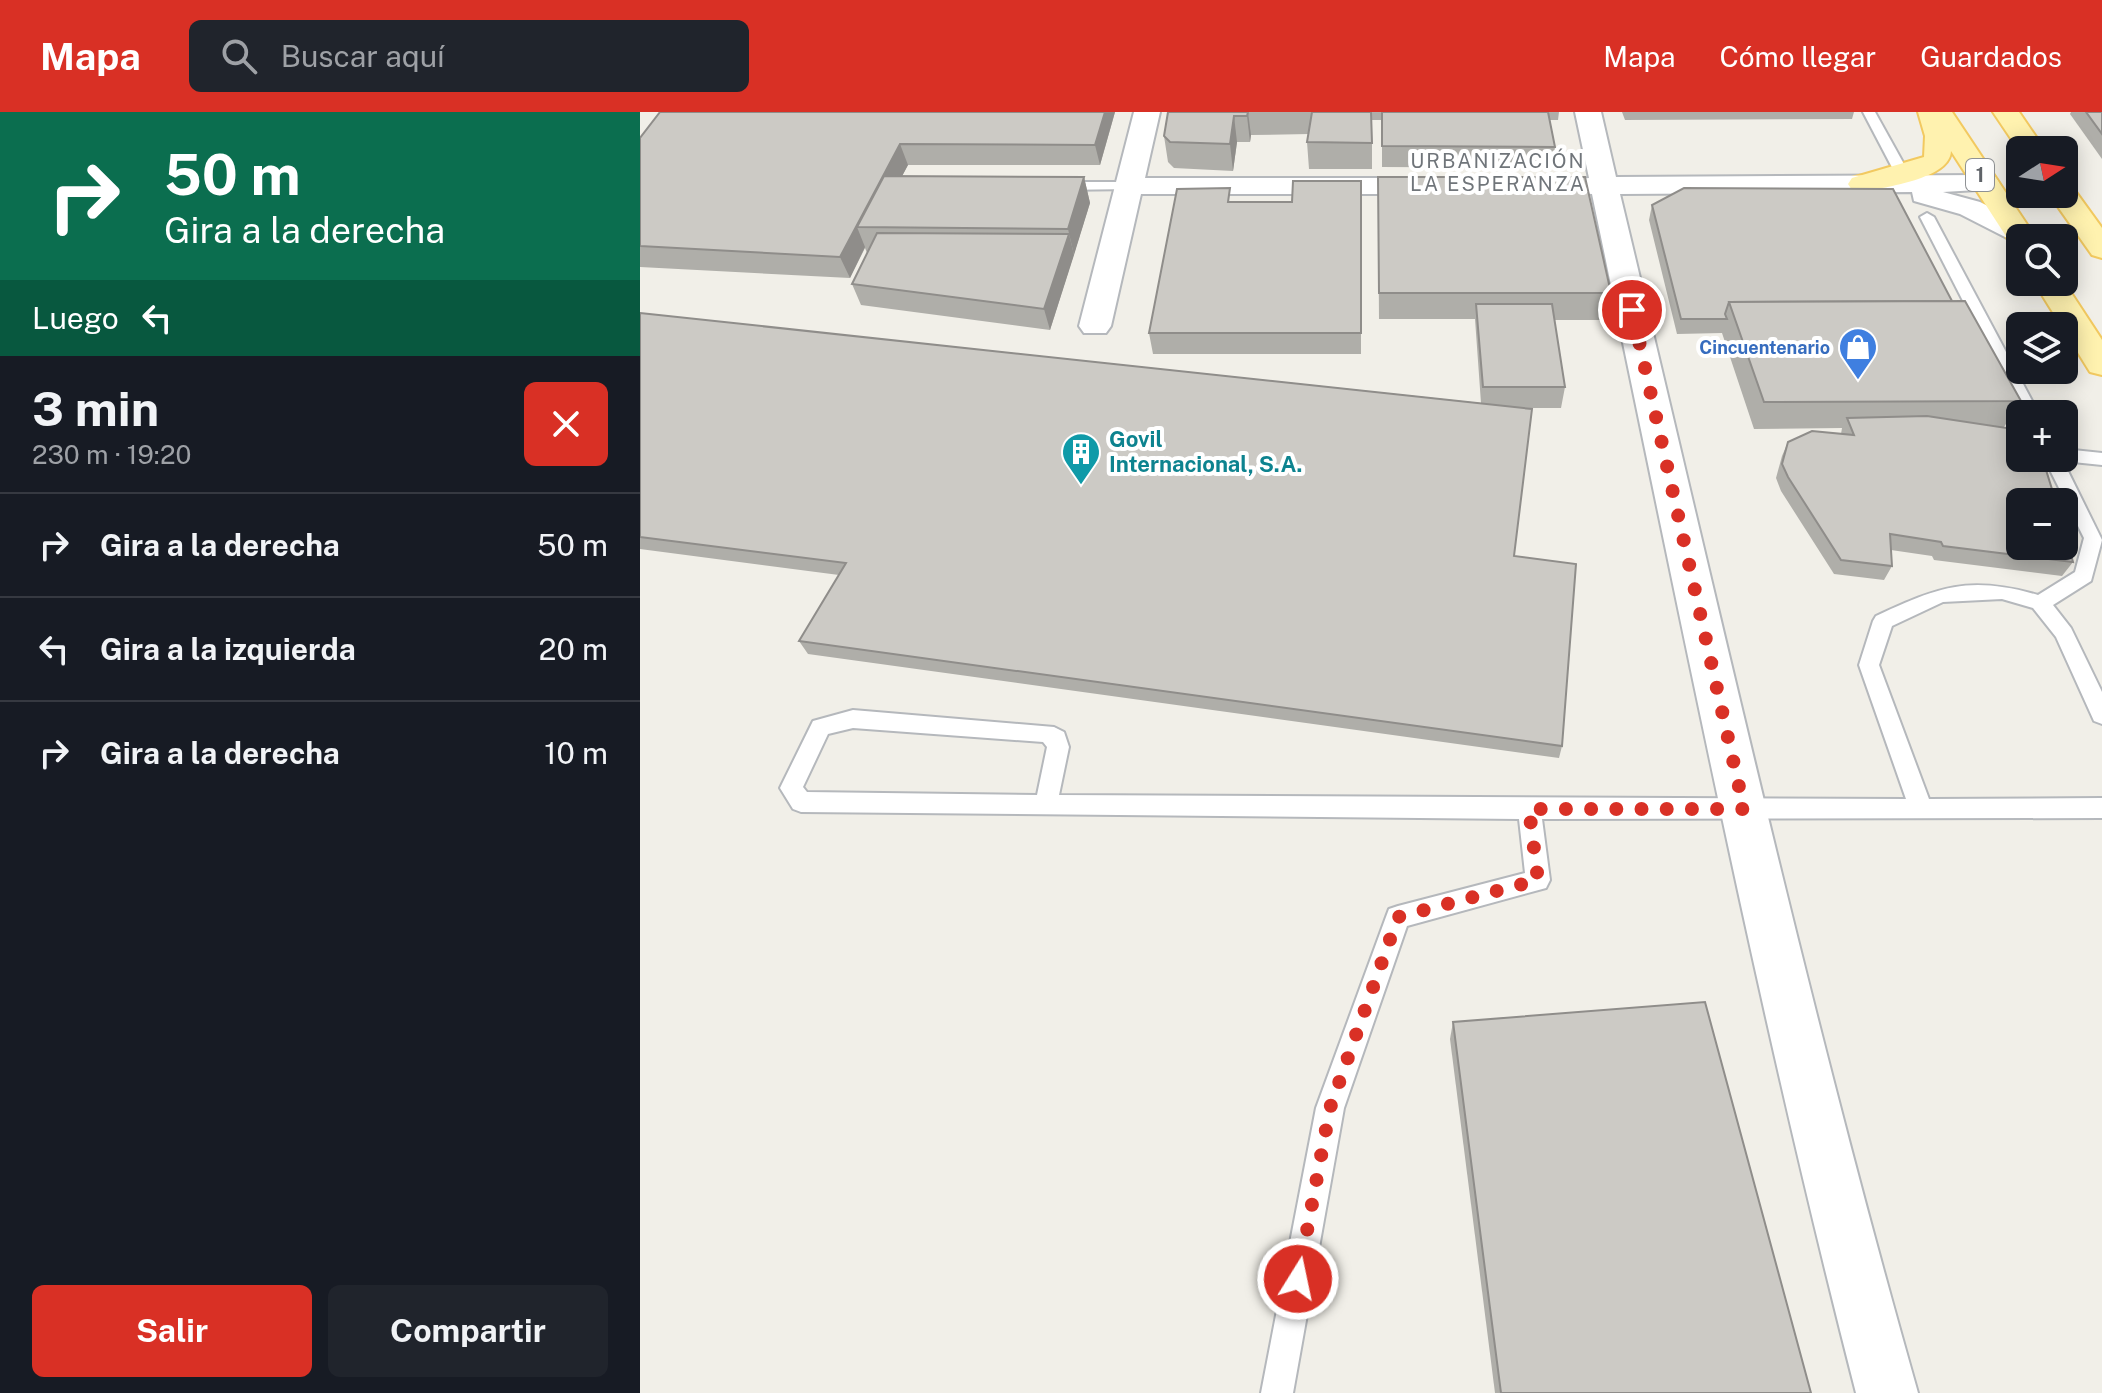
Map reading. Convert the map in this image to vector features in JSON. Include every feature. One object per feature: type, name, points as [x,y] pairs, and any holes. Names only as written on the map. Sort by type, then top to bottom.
[{"type":"main road","points":[[1862,184],[1930,166],[1937,158],[1938,136],[1931,112]]},
{"type":"main road","name":"1","points":[[1939,112],[1985,183]]},
{"type":"main road","points":[[2006,112],[2022,136]]},
{"type":"main road","points":[[1985,183],[2010,193],[2024,224]]},
{"type":"main road","points":[[2073,208],[2102,249]]},
{"type":"main road","points":[[2078,256],[2102,272]]},
{"type":"main road","points":[[2058,296],[2102,365]]},
{"type":"street","points":[[1095,326],[1147,112]]},
{"type":"street","points":[[1588,112],[1744,809],[1851,1261],[1887,1393]]},
{"type":"street","points":[[1557,186],[1985,183]]},
{"type":"street","points":[[1862,184],[1944,200],[2008,224]]},
{"type":"street","points":[[1129,186],[1462,186]]},
{"type":"lane","points":[[1869,112],[1903,175]]},
{"type":"lane","points":[[1039,186],[1129,186]]},
{"type":"lane","points":[[1927,217],[2023,400]]},
{"type":"lane","points":[[2078,456],[2102,459]]},
{"type":"lane","points":[[2040,603],[2084,576],[2093,538],[2060,472]]},
{"type":"lane","points":[[1922,810],[1869,665],[1883,621],[1940,595],[2002,592],[2040,603],[2064,633],[2102,715]]},
{"type":"lane","points":[[1046,805],[1058,747],[1056,738],[1046,733],[853,719],[821,727],[791,788],[801,802],[1046,805],[1529,809],[2102,808]]},
{"type":"lane","points":[[1277,1393],[1330,1108],[1398,917],[1538,880],[1529,809]]},
{"type":"building","points":[[660,112],[1105,112],[1095,145],[900,144],[840,257],[640,246],[640,138]]},
{"type":"building","points":[[1168,112],[1248,112],[1247,116],[1234,116],[1230,144],[1170,142],[1164,136]]},
{"type":"building","points":[[1312,112],[1371,112],[1372,143],[1307,142]]},
{"type":"building","points":[[1382,112],[1548,112],[1555,147],[1382,146]]},
{"type":"building","points":[[2086,112],[2102,112],[2102,134]]},
{"type":"building","points":[[884,176],[1084,177],[1068,229],[857,227]]},
{"type":"building","points":[[1378,177],[1585,177],[1611,293],[1379,293]]},
{"type":"building","points":[[1293,181],[1361,181],[1361,333],[1149,333],[1177,189],[1230,188],[1228,202],[1292,202]]},
{"type":"building","points":[[1684,188],[1893,189],[1952,301],[1729,302],[1725,314],[1727,319],[1681,319],[1652,205]]},
{"type":"building","points":[[877,233],[1069,234],[1044,309],[852,284]]},
{"type":"building","name":"Cincuentenario","points":[[1965,301],[2006,374],[2006,384],[2011,384],[2020,400],[1764,402],[1729,302]]},
{"type":"building","points":[[1476,304],[1552,304],[1565,387],[1483,387]]},
{"type":"building","name":"Govil Internacional, S.A.","points":[[640,313],[1532,409],[1514,556],[1576,564],[1562,746],[799,641],[846,563],[640,537]]},
{"type":"building","points":[[1927,416],[2006,428],[2006,472],[2047,472],[2052,488],[2006,488],[2006,554],[1943,546],[1941,542],[1890,534],[1892,566],[1841,560],[1782,464],[1788,442],[1812,431],[1854,435],[1847,418]]},
{"type":"building","points":[[1705,1002],[1811,1393],[1501,1393],[1453,1022]]},
{"type":"place","name":"Cincuentenario","points":[[1858,381]]},
{"type":"place","name":"Govil Internacional, S.A.","points":[[1081,486]]},
{"type":"district","name":"URBANIZACIÓN LA ESPERANZA","points":[[1498,172]]},
{"type":"route","points":[[1298,1279],[1330,1108],[1398,917],[1538,880],[1529,809],[1744,809],[1632,310]]}]
